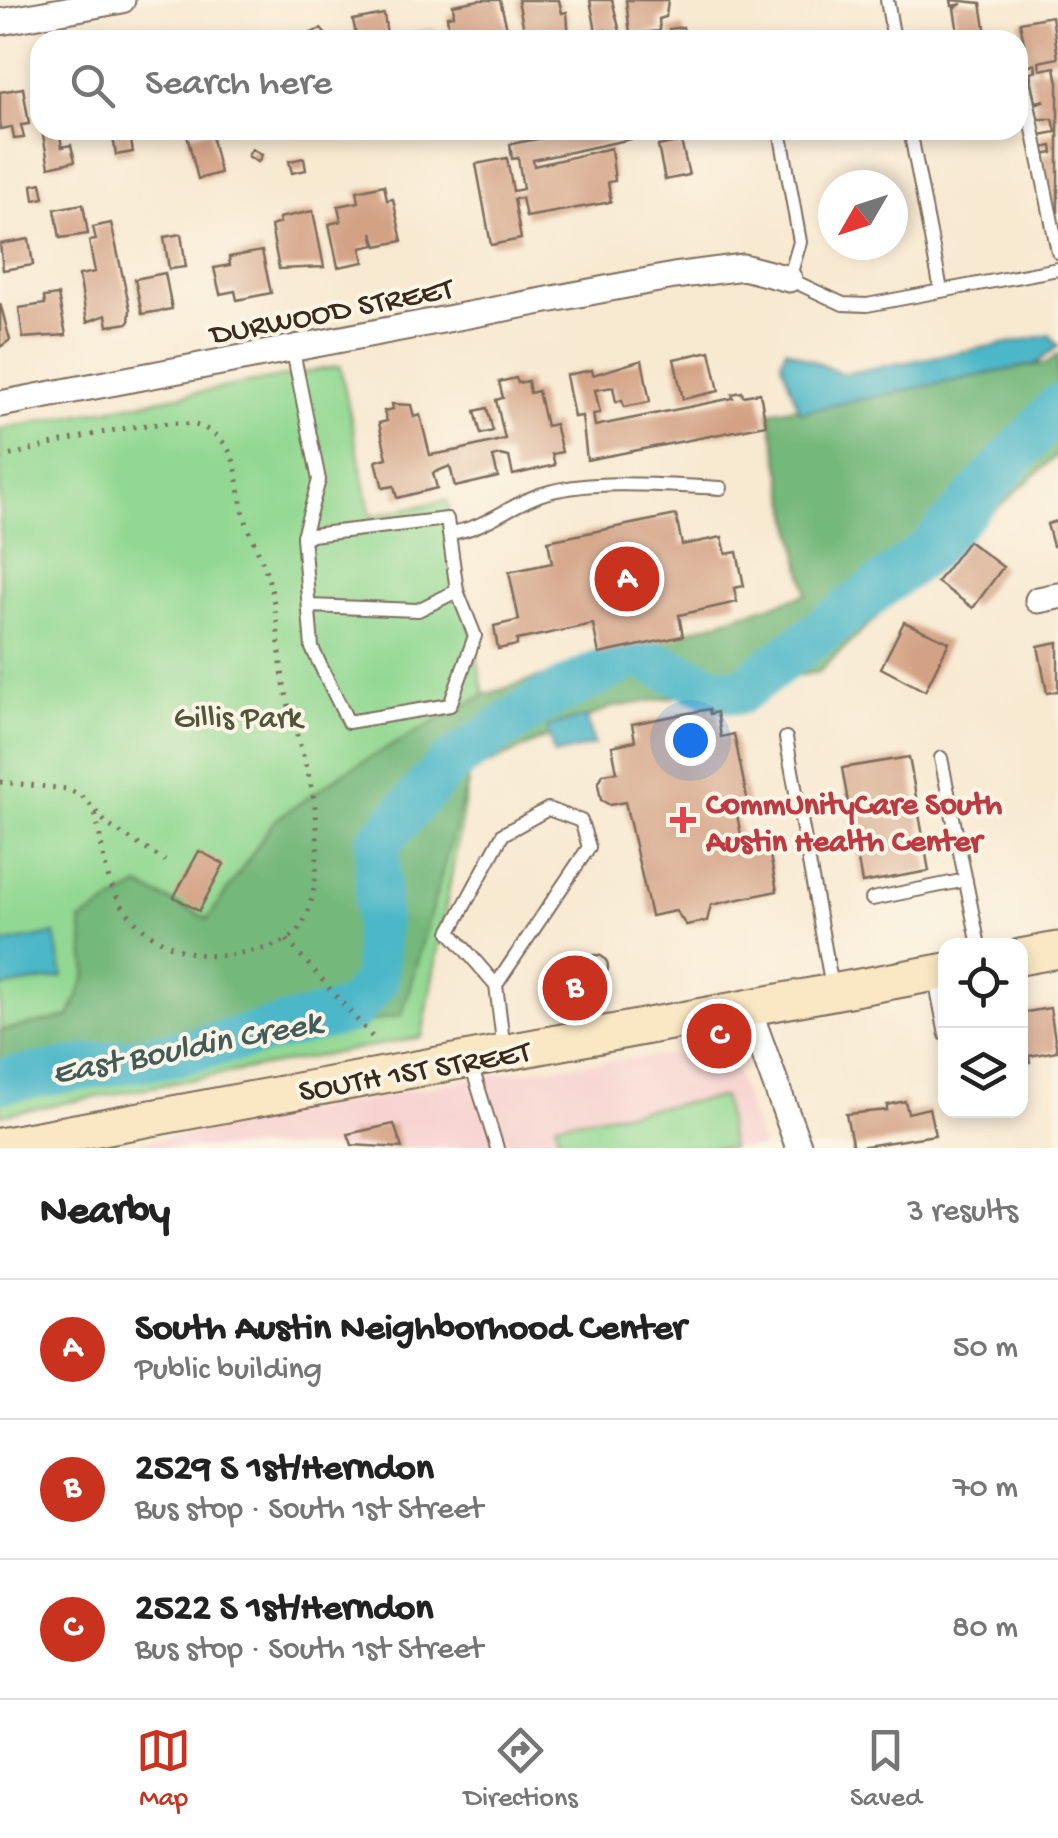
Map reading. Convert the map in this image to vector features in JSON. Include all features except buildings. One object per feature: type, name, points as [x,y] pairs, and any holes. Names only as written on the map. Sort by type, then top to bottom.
[{"type":"main road","points":[[1028,956],[1058,950]]},
{"type":"main road","name":"SOUTH 1ST STREET","points":[[0,1146],[938,972]]},
{"type":"street","points":[[0,22],[122,0]]},
{"type":"street","name":"DURWOOD STREET","points":[[0,404],[674,276],[743,267],[789,279]]},
{"type":"street","points":[[748,1008],[799,1148]]},
{"type":"lane","points":[[887,0],[892,30]]},
{"type":"lane","points":[[1028,104],[1058,252]]},
{"type":"lane","points":[[782,140],[800,242],[789,279],[855,306],[1058,270]]},
{"type":"lane","points":[[912,140],[941,290]]},
{"type":"lane","points":[[293,351],[319,480],[303,536],[312,648],[348,722],[450,705],[475,636],[457,591],[447,520],[303,536]]},
{"type":"lane","points":[[448,534],[473,530],[548,492],[644,485],[721,488]]},
{"type":"lane","points":[[308,606],[418,610],[457,591]]},
{"type":"lane","points":[[786,738],[833,992]]},
{"type":"lane","points":[[941,758],[978,938]]},
{"type":"lane","points":[[496,984],[588,848],[581,821],[548,810],[502,834],[450,932],[496,984],[504,1053]]},
{"type":"lane","points":[[872,899],[966,880]]},
{"type":"lane","points":[[469,1059],[496,1148]]},
{"type":"path","points":[[0,458],[175,420],[205,427],[226,443],[239,469],[244,513],[269,580],[285,689],[308,764],[317,816],[309,900],[302,924],[287,940],[246,953],[204,957],[173,948],[124,909],[110,884],[95,814]]},
{"type":"path","points":[[0,782],[67,789],[82,796],[95,814],[165,861]]},
{"type":"path","points":[[287,940],[374,1039]]},
{"type":"shaded area","points":[[728,1048],[762,1148],[111,1148],[496,1074]]},
{"type":"green space","points":[[1058,354],[1058,455],[927,569],[819,672],[609,708],[470,773],[402,1015],[0,1099],[0,1031],[69,1017],[87,974],[81,921],[139,886],[208,919],[274,821],[346,771],[484,695],[807,594],[769,412],[1048,363]]},
{"type":"green space","name":"Gillis Park","points":[[340,366],[371,516],[447,500],[484,695],[422,1037],[0,1115],[0,429]]},
{"type":"green space","points":[[723,1097],[731,1148],[560,1148],[556,1123]]},
{"type":"water","points":[[1050,335],[1058,346],[1036,364],[800,412],[781,361],[786,349],[842,374]]},
{"type":"water","points":[[587,717],[594,745],[554,755],[547,727]]},
{"type":"water","points":[[55,934],[63,977],[0,988],[0,944]]},
{"type":"waterway","name":"East Bouldin Creek","points":[[0,1081],[184,1052],[351,1011],[376,980],[378,843],[448,765],[539,703],[635,655],[713,688],[740,692],[929,550],[1058,407]]},
{"type":"place","name":"South Austin Neighborhood Center","points":[[627,579]]},
{"type":"place","name":"CommUnityCare South Austin Health Center","points":[[683,820]]},
{"type":"place","name":"2529 S 1st/Herndon","points":[[575,988]]},
{"type":"place","name":"2522 S 1st/Herndon","points":[[719,1036]]}]
